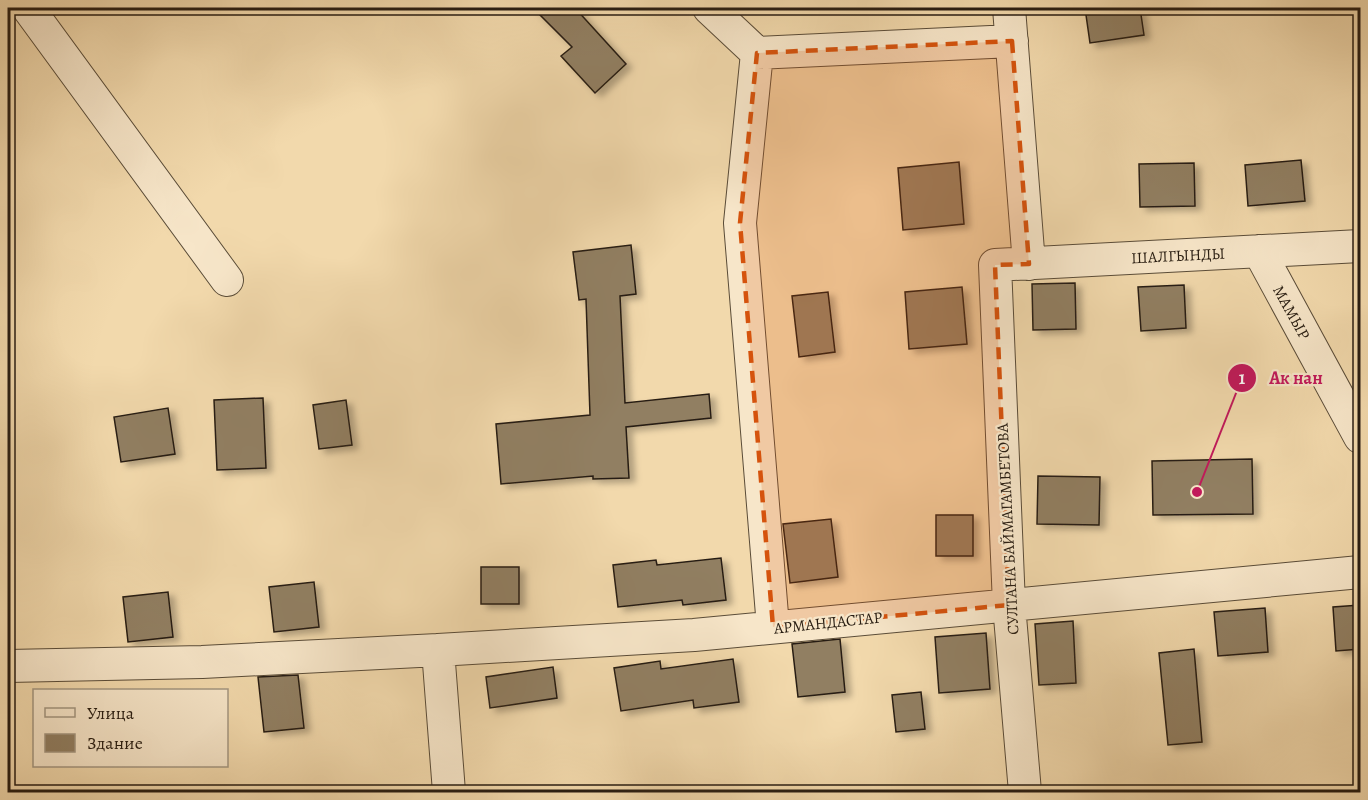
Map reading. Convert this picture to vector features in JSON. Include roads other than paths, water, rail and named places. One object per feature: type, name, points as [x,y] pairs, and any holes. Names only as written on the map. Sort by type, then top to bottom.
[{"type":"street","points":[[28,8],[227,280]]},
{"type":"street","points":[[709,8],[758,54],[1012,41]]},
{"type":"street","points":[[1009,8],[1029,264]]},
{"type":"street","points":[[758,54],[740,223],[773,627]]},
{"type":"street","name":"ШАЛГЫНДЫ","points":[[996,265],[1360,246]]},
{"type":"street","name":"МАМЫР","points":[[1259,251],[1360,437]]},
{"type":"street","name":"СУЛТАНА БАЙМАГАМБЕТОВА","points":[[996,265],[1009,605],[1025,792]]},
{"type":"street","name":"АРМАНДАСТАР","points":[[8,666],[202,662],[694,635],[1360,572]]},
{"type":"street","points":[[438,650],[449,792]]},
{"type":"place","name":"Ак нан","points":[[1197,492]]}]
